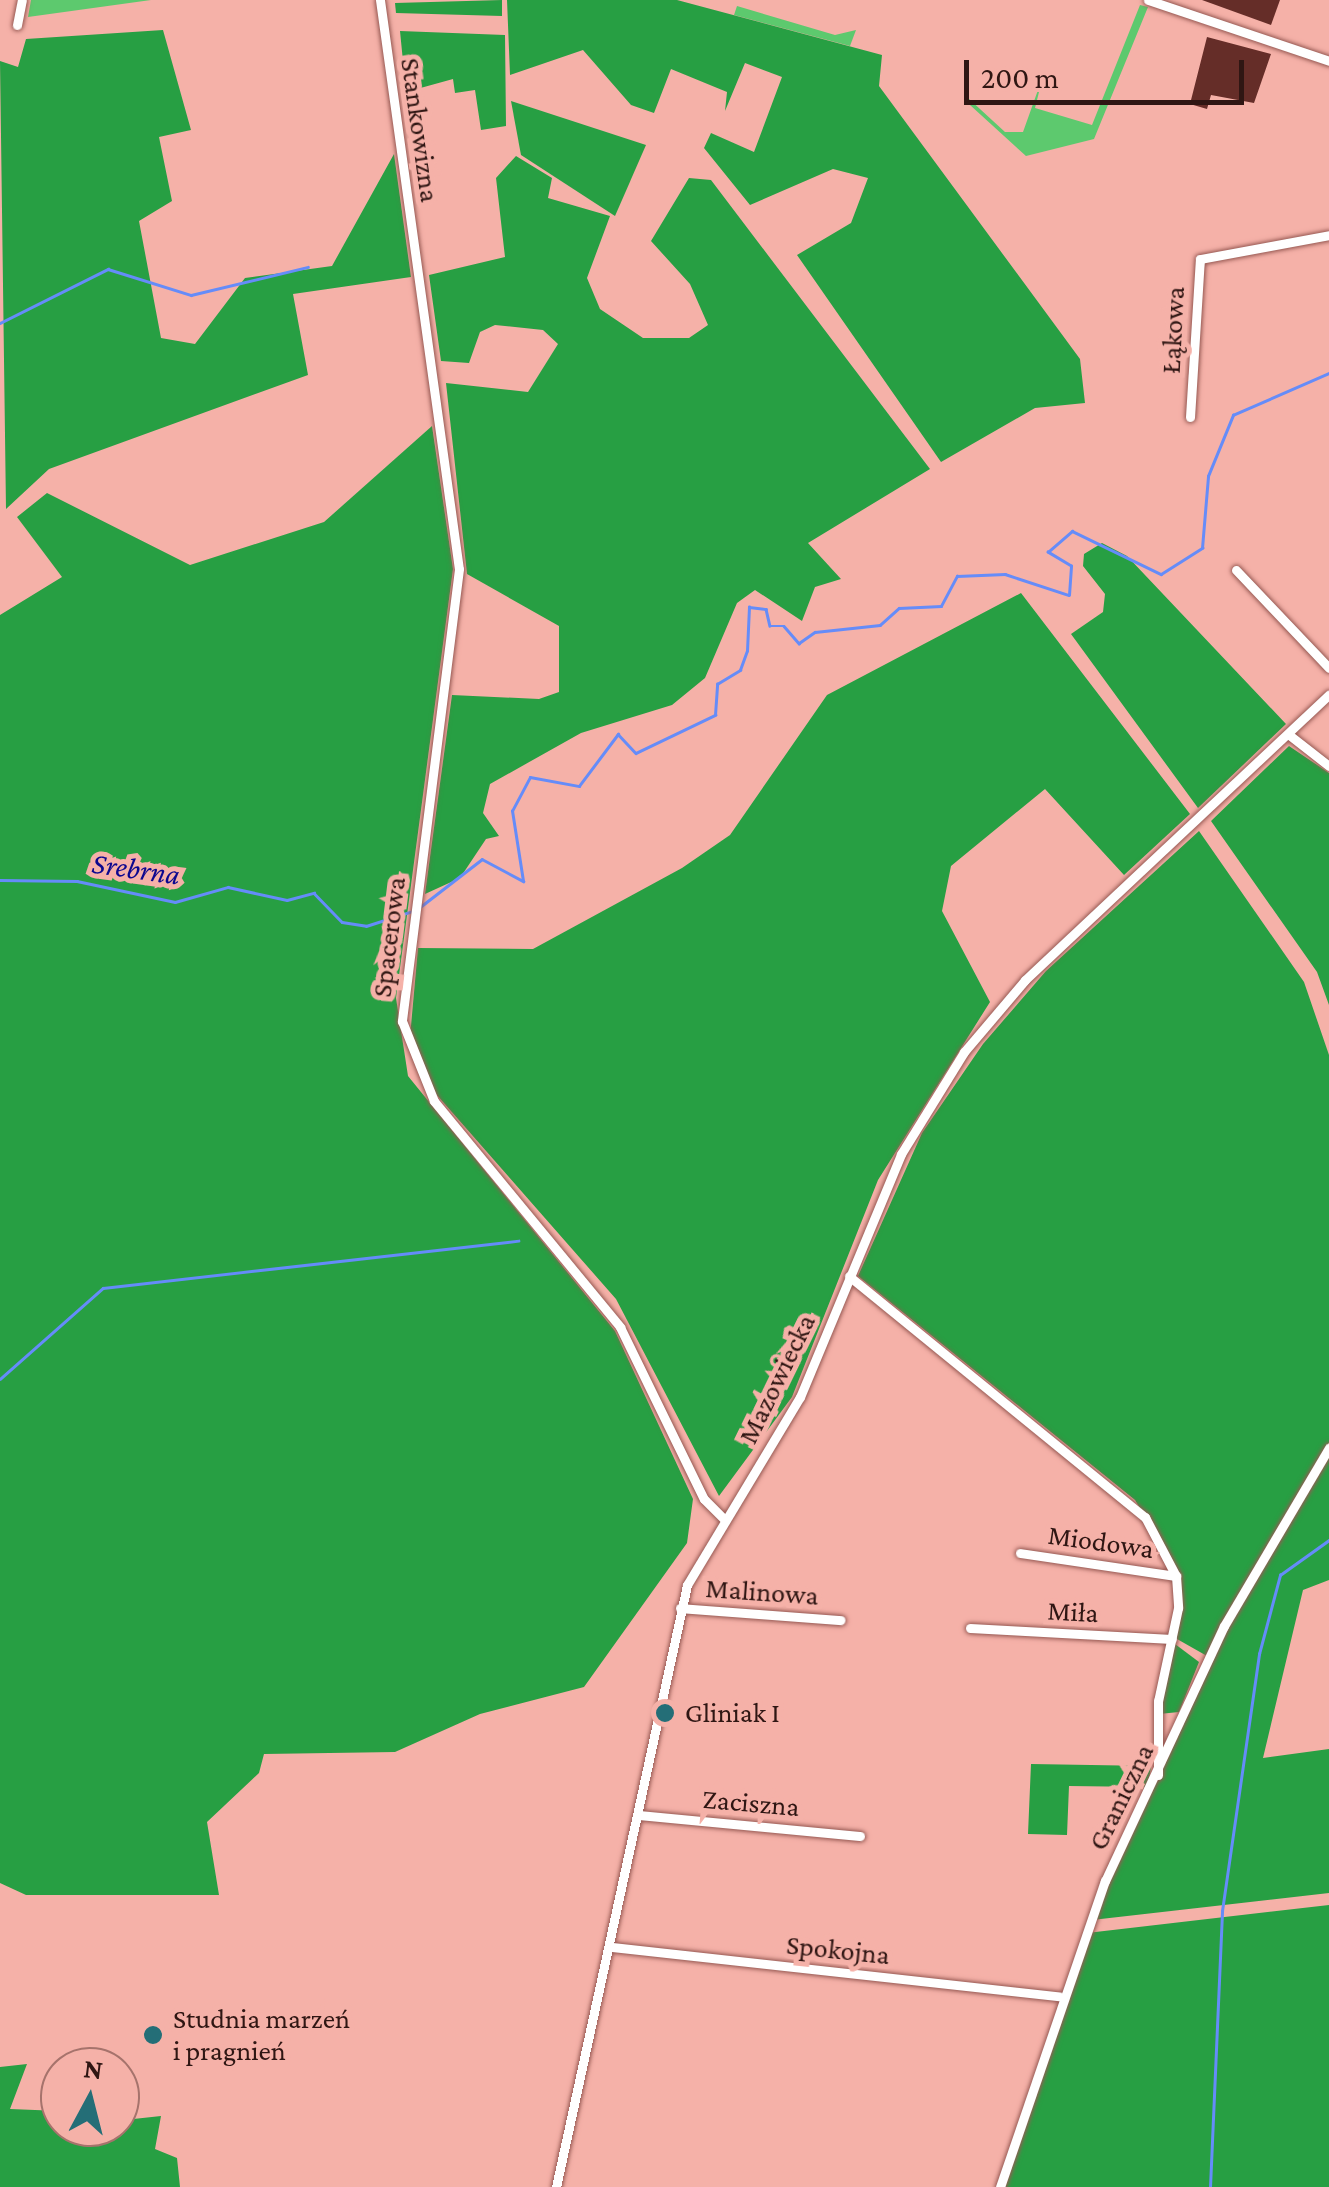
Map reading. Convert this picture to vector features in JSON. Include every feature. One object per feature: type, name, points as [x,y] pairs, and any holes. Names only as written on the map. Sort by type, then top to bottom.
[{"type":"street","points":[[17,25],[22,0]]},
{"type":"street","name":"Stankowizna","points":[[380,0],[415,267]]},
{"type":"street","points":[[1148,0],[1329,61]]},
{"type":"street","name":"Łąkowa","points":[[1190,417],[1200,259],[1329,235]]},
{"type":"street","name":"Spacerowa","points":[[415,267],[458,569],[402,1021],[420,1077],[620,1326],[704,1500],[722,1518]]},
{"type":"street","points":[[1236,570],[1329,668]]},
{"type":"street","name":"Mazowiecka","points":[[556,2187],[612,1946],[680,1608],[722,1518],[800,1397],[915,1127],[973,1041],[1025,980],[1329,695]]},
{"type":"street","points":[[1288,734],[1329,766]]},
{"type":"street","points":[[849,1276],[1136,1503],[1176,1576],[1172,1639],[1158,1701],[1158,1774]]},
{"type":"street","name":"Graniczna","points":[[1000,2187],[1059,1996],[1251,1574],[1329,1448]]},
{"type":"street","name":"Miodowa","points":[[1020,1552],[1176,1576]]},
{"type":"street","name":"Malinowa","points":[[680,1608],[841,1620]]},
{"type":"street","name":"Miła","points":[[970,1628],[1172,1639]]},
{"type":"street","name":"Zaciszna","points":[[638,1814],[860,1836]]},
{"type":"street","name":"Spokojna","points":[[612,1946],[1059,1996]]},
{"type":"green space","points":[[31,0],[151,0],[28,17]]},
{"type":"green space","points":[[502,0],[502,16],[396,13],[395,3]]},
{"type":"green space","points":[[507,0],[677,0],[882,55],[879,86],[1080,359],[1085,403],[1035,408],[941,462],[797,255],[851,223],[868,178],[833,169],[750,205],[704,148],[711,133],[754,152],[782,77],[745,63],[725,111],[727,92],[671,69],[654,113],[631,105],[583,50],[510,75]]},
{"type":"green space","points":[[1140,5],[1148,7],[1094,139],[1026,156],[970,105],[968,98],[1005,132],[1023,132],[1043,76],[1035,108],[1092,125]]},
{"type":"green space","points":[[737,6],[835,35],[856,30],[850,46],[734,15]]},
{"type":"green space","points":[[163,30],[191,130],[159,137],[172,201],[139,221],[161,338],[195,344],[245,278],[332,266],[394,154],[411,277],[293,294],[308,375],[49,469],[6,509],[0,61],[18,67],[26,39]]},
{"type":"green space","points":[[400,31],[505,35],[506,126],[481,130],[475,90],[455,93],[453,79],[406,92]]},
{"type":"green space","points":[[511,101],[646,145],[615,216],[521,155]]},
{"type":"green space","points":[[516,156],[552,178],[548,198],[610,216],[587,278],[600,309],[643,338],[689,338],[708,325],[690,284],[651,241],[689,178],[711,180],[930,469],[808,543],[841,579],[815,587],[802,621],[755,590],[737,603],[705,678],[672,705],[581,733],[490,784],[483,813],[499,836],[486,839],[460,878],[425,894],[452,695],[539,699],[559,692],[559,626],[467,574],[446,383],[528,392],[558,344],[543,330],[495,325],[480,332],[469,363],[441,361],[429,275],[505,257],[496,178]]},
{"type":"green space","points":[[432,426],[453,569],[396,998],[408,1076],[615,1331],[693,1499],[687,1543],[584,1687],[480,1714],[395,1752],[264,1754],[259,1773],[207,1822],[219,1895],[26,1895],[0,1883],[0,615],[62,577],[17,517],[47,493],[190,565],[324,522]]},
{"type":"green space","points":[[1102,543],[1127,556],[1286,724],[1198,808],[1071,634],[1103,612],[1105,594],[1083,566],[1084,554]]},
{"type":"green space","points":[[1021,593],[1190,814],[1124,875],[1045,789],[951,866],[942,911],[990,1002],[878,1180],[792,1397],[719,1496],[616,1299],[436,1094],[410,1037],[418,948],[533,949],[682,868],[730,835],[827,695]]},
{"type":"green space","points":[[1289,746],[1329,773],[1329,1005],[1317,972],[1211,821]]},
{"type":"green space","points":[[1199,831],[1304,982],[1329,1055],[1329,1443],[1207,1656],[1177,1639],[1177,1569],[1135,1500],[858,1276],[922,1133],[983,1044],[1046,971]]},
{"type":"green space","points":[[1329,1454],[1329,1580],[1303,1590],[1263,1758],[1329,1749],[1329,1893],[1092,1920],[1239,1604]]},
{"type":"green space","points":[[1175,1644],[1199,1662],[1179,1712],[1159,1714]]},
{"type":"green space","points":[[1031,1764],[1151,1766],[1148,1787],[1069,1786],[1067,1835],[1028,1834]]},
{"type":"green space","points":[[1329,1905],[1329,2187],[1005,2187],[1087,1933]]},
{"type":"green space","points":[[27,2064],[10,2109],[40,2110],[40,2147],[140,2147],[140,2118],[161,2116],[155,2149],[177,2158],[180,2187],[0,2187],[0,2067]]},
{"type":"building","points":[[1202,0],[1280,0],[1271,25]]},
{"type":"building","points":[[1207,37],[1271,54],[1254,103],[1211,95],[1207,109],[1190,104]]},
{"type":"waterway","points":[[0,323],[108,269],[191,295],[308,267]]},
{"type":"waterway","name":"Srebrna","points":[[420,907],[482,859],[523,881],[512,811],[530,777],[579,786],[618,734],[636,753],[715,715],[717,684],[740,670],[747,651],[749,607],[766,609],[770,626],[784,626],[799,643],[815,632],[880,625],[899,608],[941,606],[957,576],[1005,574],[1069,595],[1071,566],[1048,552],[1072,531],[1161,574],[1202,548],[1208,476],[1233,415],[1329,373]]},
{"type":"waterway","name":"Srebrna","points":[[0,880],[77,881],[175,902],[228,887],[287,900],[314,893],[342,922],[366,926],[413,911]]},
{"type":"waterway","points":[[0,1379],[103,1288],[518,1241]]},
{"type":"waterway","points":[[1210,2187],[1222,1911],[1259,1654],[1280,1575],[1329,1540]]},
{"type":"place","name":"Gliniak I","points":[[665,1713]]},
{"type":"place","name":"Studnia marzeń i pragnień","points":[[153,2035]]}]
